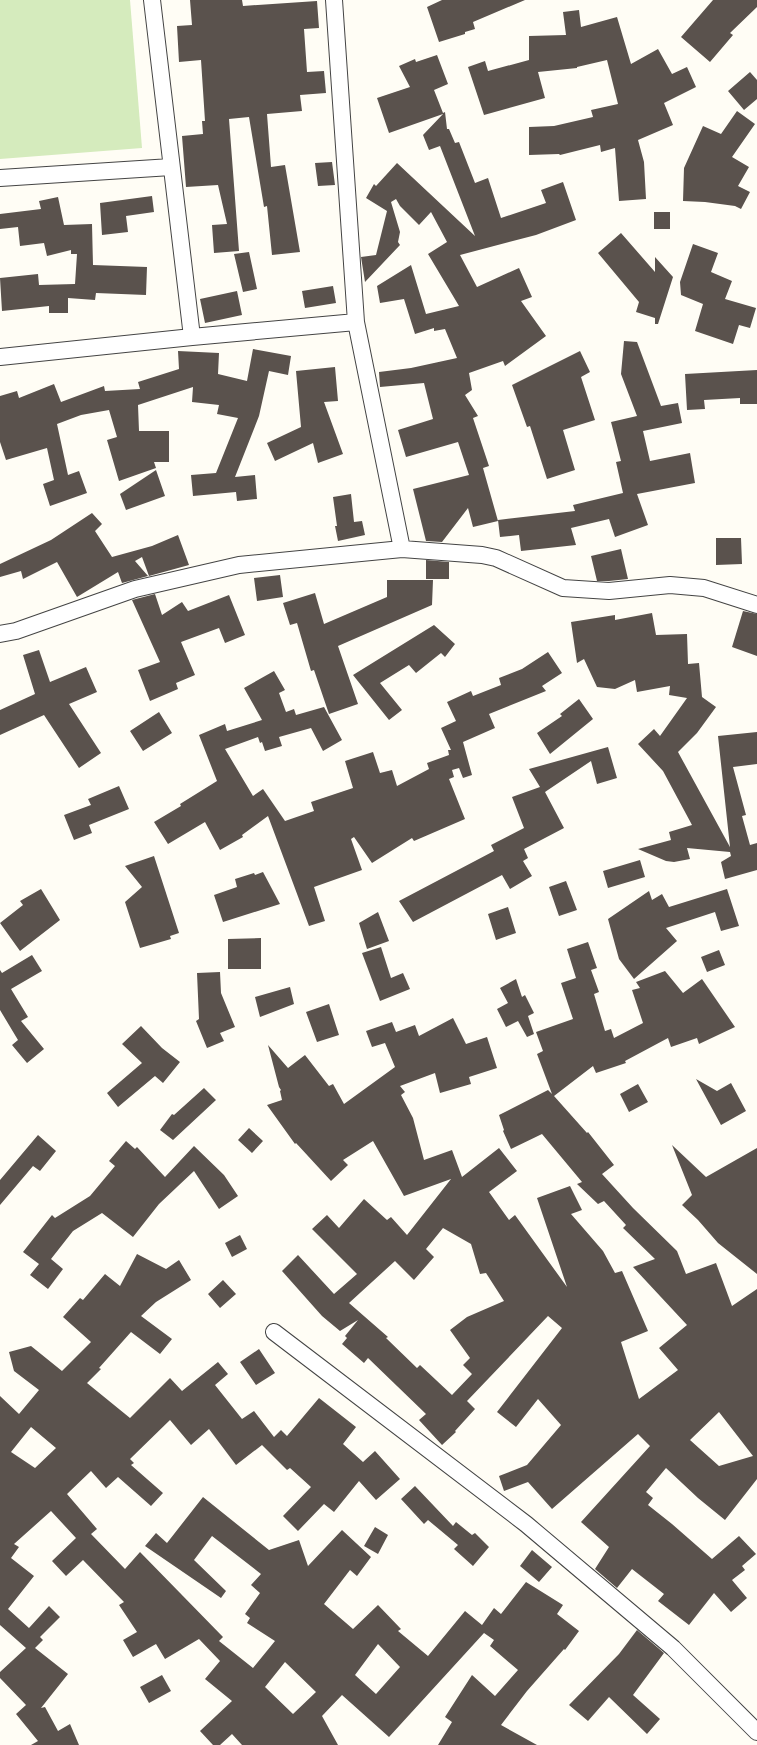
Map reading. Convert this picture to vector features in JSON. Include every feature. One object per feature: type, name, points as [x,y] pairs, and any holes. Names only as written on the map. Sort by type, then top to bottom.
[{"type":"street","points":[[152,0],[192,337]]},
{"type":"street","points":[[334,0],[356,322],[402,549]]},
{"type":"street","points":[[0,178],[171,167]]},
{"type":"street","points":[[0,357],[356,322]]},
{"type":"street","points":[[0,634],[16,631],[135,589],[239,565],[402,549],[482,554],[496,558],[563,588],[609,590],[670,586],[704,588],[757,605]]},
{"type":"street","points":[[274,1332],[526,1524],[673,1648],[757,1732]]},
{"type":"green space","points":[[0,0],[130,0],[142,148],[0,159]]},
{"type":"building","points":[[190,0],[242,0],[243,6],[317,1],[319,28],[304,29],[307,72],[324,71],[326,93],[300,95],[302,111],[267,114],[271,167],[285,165],[300,252],[272,255],[267,206],[264,207],[249,117],[229,119],[239,251],[214,253],[212,225],[227,224],[218,185],[186,187],[182,136],[203,134],[202,121],[205,121],[201,60],[179,62],[177,26],[192,25]]},
{"type":"building","points":[[442,0],[525,0],[473,22],[475,29],[465,32],[465,34],[439,42],[427,7]]},
{"type":"building","points":[[713,0],[757,0],[757,7],[730,33],[733,35],[710,62],[681,37]]},
{"type":"building","points":[[579,10],[581,27],[617,17],[631,64],[658,49],[672,74],[687,67],[696,87],[664,103],[673,125],[638,140],[644,162],[646,199],[619,201],[615,148],[601,152],[600,145],[560,155],[529,155],[529,127],[554,126],[593,117],[591,110],[618,104],[607,60],[577,68],[538,72],[545,98],[484,115],[468,67],[485,61],[488,71],[529,60],[529,36],[566,35],[563,12]]},
{"type":"building","points":[[437,55],[448,84],[434,90],[443,113],[445,112],[447,129],[449,129],[455,143],[459,142],[475,183],[488,178],[501,218],[546,203],[541,190],[563,182],[576,220],[536,235],[460,255],[477,287],[519,268],[532,297],[521,301],[546,336],[505,366],[503,361],[469,373],[472,390],[465,395],[478,416],[473,418],[489,466],[483,468],[498,521],[473,527],[468,508],[442,542],[426,541],[413,489],[469,475],[458,442],[406,457],[398,430],[433,419],[424,383],[380,387],[379,372],[411,368],[457,358],[445,329],[434,331],[434,328],[415,334],[404,299],[380,303],[377,286],[411,265],[426,314],[459,306],[428,254],[447,242],[431,212],[419,225],[400,206],[396,199],[391,202],[400,232],[398,242],[400,245],[365,282],[361,257],[376,255],[387,211],[366,198],[374,184],[376,186],[397,163],[475,236],[440,146],[429,150],[423,135],[443,114],[389,133],[377,98],[410,87],[399,66],[415,59],[416,62]]},
{"type":"building","points":[[750,72],[757,80],[757,99],[744,110],[728,91]]},
{"type":"building","points":[[737,111],[755,124],[732,157],[749,167],[738,186],[750,192],[741,209],[735,206],[683,201],[684,168],[703,126],[721,134]]},
{"type":"building","points":[[332,162],[335,185],[318,186],[315,163]]},
{"type":"building","points":[[152,196],[154,212],[126,216],[128,232],[102,235],[100,203]]},
{"type":"building","points":[[58,197],[64,225],[92,224],[93,265],[147,267],[146,295],[96,293],[95,300],[68,298],[68,313],[49,313],[49,306],[2,311],[0,278],[38,274],[39,285],[75,284],[77,254],[71,254],[71,250],[47,256],[44,243],[20,246],[18,227],[0,229],[0,214],[41,209],[39,201]]},
{"type":"building","points":[[654,212],[670,212],[670,229],[654,229]]},
{"type":"building","points":[[621,233],[655,272],[655,257],[673,277],[658,324],[655,324],[655,318],[636,312],[639,302],[598,253]]},
{"type":"building","points":[[693,244],[718,253],[711,272],[732,281],[725,299],[756,308],[750,328],[739,325],[733,344],[695,331],[703,304],[681,295],[680,282]]},
{"type":"building","points":[[249,252],[257,289],[243,292],[234,254]]},
{"type":"building","points":[[333,286],[336,303],[305,308],[302,291]]},
{"type":"building","points":[[237,291],[242,315],[205,323],[200,299]]},
{"type":"building","points":[[624,341],[637,342],[661,406],[678,403],[682,423],[643,431],[650,461],[690,453],[695,483],[637,494],[648,525],[615,537],[609,519],[571,528],[576,545],[521,551],[519,535],[500,537],[498,520],[575,511],[573,505],[623,493],[616,462],[621,461],[611,422],[637,416],[621,374]]},
{"type":"building","points":[[253,349],[291,356],[288,375],[269,371],[259,416],[235,477],[255,475],[257,499],[237,501],[236,492],[193,496],[191,475],[216,473],[238,418],[217,414],[219,405],[192,402],[193,387],[138,405],[139,431],[169,431],[169,462],[154,462],[156,468],[119,481],[107,440],[117,437],[109,410],[81,415],[57,424],[68,475],[79,471],[87,493],[50,506],[43,484],[54,480],[47,448],[6,460],[0,442],[0,396],[17,391],[19,398],[54,384],[61,402],[104,386],[105,391],[140,389],[138,382],[179,369],[178,351],[219,353],[218,374],[247,381]]},
{"type":"building","points":[[580,351],[590,372],[581,377],[595,420],[563,430],[575,470],[547,479],[530,426],[527,427],[512,385]]},
{"type":"building","points":[[335,367],[338,401],[324,402],[343,454],[318,463],[313,443],[275,461],[267,443],[301,427],[296,371]]},
{"type":"building","points":[[757,370],[757,404],[740,404],[740,398],[704,400],[705,409],[687,410],[685,374]]},
{"type":"building","points":[[156,470],[165,496],[126,510],[120,494]]},
{"type":"building","points":[[351,494],[354,522],[362,521],[365,535],[338,541],[335,526],[337,526],[333,497]]},
{"type":"building","points":[[92,513],[102,524],[95,531],[112,557],[152,546],[178,535],[189,565],[149,576],[142,557],[135,561],[148,576],[122,583],[118,572],[77,597],[57,562],[23,579],[21,571],[0,577],[0,564],[51,540]]},
{"type":"building","points":[[716,538],[741,538],[742,564],[716,565]]},
{"type":"building","points":[[621,549],[628,579],[597,581],[591,556]]},
{"type":"building","points":[[426,560],[449,562],[449,579],[426,579]]},
{"type":"building","points":[[280,575],[283,597],[257,601],[254,578]]},
{"type":"building","points":[[387,580],[433,580],[432,605],[338,646],[358,704],[329,714],[314,670],[311,671],[297,623],[290,625],[283,603],[315,593],[324,624],[387,597]]},
{"type":"building","points":[[155,594],[162,615],[182,602],[188,611],[229,595],[245,635],[225,643],[219,628],[181,642],[195,675],[176,683],[178,689],[150,701],[138,670],[160,662],[132,600]]},
{"type":"building","points":[[743,611],[757,614],[757,656],[732,647]]},
{"type":"building","points":[[652,613],[656,635],[687,634],[688,664],[699,663],[702,697],[716,707],[697,733],[678,752],[730,847],[718,736],[757,732],[757,764],[733,767],[746,815],[742,816],[750,845],[757,843],[757,870],[725,879],[721,862],[731,856],[730,852],[687,848],[690,859],[674,862],[666,861],[638,849],[671,840],[669,832],[692,825],[663,771],[638,744],[654,729],[660,736],[687,698],[669,695],[670,686],[637,692],[635,680],[615,689],[597,687],[584,659],[577,663],[571,622],[615,615],[615,620]]},
{"type":"building","points":[[434,625],[455,644],[445,657],[441,653],[416,673],[409,665],[380,683],[402,710],[389,720],[353,675]]},
{"type":"building","points":[[39,650],[50,682],[86,667],[97,692],[69,704],[101,753],[79,768],[44,715],[0,735],[0,710],[35,694],[23,655]]},
{"type":"building","points":[[548,652],[562,673],[542,686],[546,691],[489,714],[495,728],[463,742],[472,775],[463,778],[459,768],[452,770],[454,777],[449,779],[465,819],[414,841],[412,838],[372,863],[354,837],[351,839],[362,870],[314,887],[325,921],[309,926],[268,816],[242,835],[243,837],[220,850],[205,822],[168,844],[154,822],[181,806],[180,804],[217,781],[199,735],[225,724],[227,731],[262,720],[244,688],[274,671],[285,690],[279,693],[286,712],[294,709],[296,715],[324,707],[342,740],[323,751],[311,728],[279,737],[282,746],[265,751],[262,742],[260,743],[258,737],[225,749],[253,796],[263,789],[285,821],[314,811],[311,802],[353,788],[345,761],[373,752],[380,773],[392,770],[397,786],[429,769],[427,763],[449,755],[448,750],[451,750],[441,728],[456,721],[447,702],[471,691],[473,696],[501,685],[499,678],[522,669]]},
{"type":"building","points":[[579,699],[593,719],[550,754],[537,733],[562,716],[560,714]]},
{"type":"building","points":[[159,712],[172,733],[143,751],[130,731]]},
{"type":"building","points":[[608,747],[617,778],[597,784],[591,761],[545,792],[564,828],[524,849],[528,858],[523,861],[532,876],[510,889],[502,875],[413,922],[399,901],[494,851],[491,845],[524,828],[512,797],[540,787],[529,769]]},
{"type":"building","points":[[119,786],[129,809],[89,825],[92,833],[74,840],[64,815],[91,805],[88,799]]},
{"type":"building","points":[[154,856],[179,933],[170,936],[171,939],[140,948],[125,902],[142,887],[125,866]]},
{"type":"building","points":[[640,860],[645,877],[608,888],[603,871]]},
{"type":"building","points":[[263,872],[280,904],[223,922],[214,895],[237,887],[235,879],[254,873],[255,875]]},
{"type":"building","points":[[566,881],[577,910],[559,916],[549,887]]},
{"type":"building","points":[[41,889],[60,920],[20,951],[0,923],[23,905],[20,901]]},
{"type":"building","points":[[727,889],[739,926],[721,931],[715,912],[666,928],[677,941],[634,979],[619,959],[608,919],[649,891],[652,900],[662,894],[669,907]]},
{"type":"building","points":[[508,907],[516,933],[496,940],[488,914]]},
{"type":"building","points":[[378,912],[389,941],[367,949],[359,923]]},
{"type":"building","points":[[261,938],[261,969],[228,969],[228,939]]},
{"type":"building","points":[[588,942],[597,968],[591,970],[599,992],[594,994],[605,1031],[611,1029],[614,1038],[643,1023],[632,990],[640,988],[636,982],[665,971],[683,993],[702,979],[735,1027],[699,1044],[697,1038],[671,1047],[668,1038],[625,1061],[626,1063],[596,1073],[593,1066],[554,1096],[587,1133],[588,1132],[614,1165],[602,1174],[633,1208],[677,1251],[686,1274],[716,1263],[732,1306],[757,1289],[757,1479],[725,1520],[698,1498],[666,1468],[646,1492],[653,1498],[648,1505],[712,1559],[739,1536],[756,1554],[742,1566],[745,1570],[732,1580],[747,1598],[731,1612],[714,1593],[689,1625],[658,1601],[664,1594],[632,1569],[617,1588],[595,1569],[609,1547],[581,1522],[650,1446],[638,1434],[552,1509],[528,1482],[504,1491],[499,1476],[527,1465],[561,1425],[538,1399],[516,1427],[497,1412],[562,1328],[548,1316],[467,1401],[475,1409],[455,1431],[456,1432],[442,1445],[419,1420],[426,1414],[368,1358],[364,1363],[342,1344],[347,1338],[345,1336],[358,1320],[340,1331],[322,1316],[282,1271],[298,1255],[334,1294],[357,1274],[312,1229],[327,1215],[339,1228],[364,1199],[387,1220],[391,1217],[407,1235],[451,1179],[404,1196],[373,1141],[343,1160],[348,1165],[331,1181],[296,1143],[295,1144],[267,1105],[282,1100],[281,1090],[268,1045],[288,1068],[305,1055],[329,1086],[333,1084],[344,1104],[395,1067],[385,1043],[372,1047],[366,1031],[392,1022],[396,1032],[415,1025],[419,1036],[453,1018],[466,1044],[487,1037],[497,1068],[469,1077],[471,1084],[440,1093],[435,1073],[400,1086],[405,1092],[401,1095],[413,1118],[424,1160],[452,1150],[462,1177],[499,1148],[517,1171],[489,1192],[509,1220],[515,1215],[567,1287],[537,1198],[570,1186],[582,1210],[571,1214],[603,1251],[615,1273],[622,1271],[648,1331],[621,1342],[639,1399],[678,1370],[659,1348],[687,1325],[633,1267],[655,1259],[623,1228],[626,1225],[604,1201],[598,1204],[577,1184],[582,1182],[542,1134],[511,1149],[503,1131],[504,1130],[499,1115],[548,1090],[552,1094],[537,1054],[543,1051],[536,1032],[573,1019],[561,983],[576,978],[567,949]],"holes":[[[443,1228],[471,1244],[480,1274],[486,1273],[504,1301],[467,1317],[450,1330],[470,1358],[463,1365],[472,1374],[452,1395],[420,1365],[417,1368],[386,1338],[388,1337],[349,1303],[395,1261],[414,1280],[434,1257],[426,1249]],[[719,1412],[753,1456],[719,1466],[690,1440]]]},
{"type":"building","points":[[381,947],[391,978],[403,973],[410,989],[380,1001],[362,953]]},
{"type":"building","points":[[719,950],[725,965],[707,972],[701,957]]},
{"type":"building","points":[[32,955],[42,971],[11,989],[28,1017],[21,1021],[44,1049],[27,1063],[12,1045],[18,1040],[0,1010],[0,970],[2,973]]},
{"type":"building","points":[[220,972],[221,993],[235,1027],[220,1033],[224,1041],[207,1048],[196,1021],[199,1019],[197,973]]},
{"type":"building","points":[[516,979],[522,997],[525,995],[534,1013],[528,1016],[534,1034],[527,1037],[518,1021],[506,1027],[497,1009],[508,1003],[500,988]]},
{"type":"building","points":[[290,987],[294,1004],[260,1017],[255,997]]},
{"type":"building","points":[[329,1004],[339,1035],[317,1042],[306,1012]]},
{"type":"building","points":[[141,1026],[162,1048],[180,1062],[163,1083],[155,1076],[118,1107],[107,1093],[142,1063],[122,1044]]},
{"type":"building","points":[[696,1079],[717,1091],[731,1083],[746,1111],[721,1125]]},
{"type":"building","points":[[638,1084],[648,1102],[629,1112],[620,1094]]},
{"type":"building","points":[[204,1088],[216,1100],[173,1140],[160,1130],[172,1114],[174,1115]]},
{"type":"building","points":[[249,1128],[263,1141],[252,1153],[238,1140]]},
{"type":"building","points":[[38,1135],[56,1151],[40,1171],[33,1166],[0,1205],[0,1180]]},
{"type":"building","points":[[126,1141],[135,1149],[137,1147],[165,1177],[194,1146],[224,1175],[238,1196],[219,1209],[194,1171],[159,1204],[133,1237],[102,1213],[73,1231],[51,1259],[63,1269],[48,1289],[30,1275],[39,1264],[23,1252],[52,1215],[55,1218],[90,1196],[115,1166],[109,1161]]},
{"type":"building","points":[[672,1145],[706,1177],[757,1148],[757,1274],[718,1243],[698,1220],[682,1205],[692,1195]]},
{"type":"building","points":[[240,1235],[247,1249],[232,1257],[225,1243]]},
{"type":"building","points":[[137,1254],[166,1269],[179,1260],[191,1280],[156,1302],[141,1316],[172,1339],[160,1354],[131,1332],[99,1368],[101,1369],[87,1383],[130,1418],[170,1378],[182,1391],[218,1362],[228,1374],[215,1385],[242,1419],[254,1411],[274,1437],[281,1430],[287,1436],[319,1398],[356,1427],[343,1444],[363,1462],[375,1451],[400,1479],[376,1500],[359,1481],[334,1512],[324,1504],[298,1531],[283,1516],[311,1487],[290,1468],[287,1470],[262,1445],[236,1465],[209,1429],[191,1445],[170,1420],[130,1459],[134,1463],[131,1465],[163,1493],[151,1506],[118,1477],[106,1488],[91,1471],[67,1494],[97,1529],[91,1534],[125,1569],[140,1552],[223,1637],[219,1641],[253,1668],[275,1641],[247,1623],[250,1618],[245,1614],[260,1593],[251,1585],[261,1574],[212,1536],[194,1560],[226,1591],[221,1598],[145,1546],[156,1533],[167,1543],[203,1497],[269,1550],[299,1540],[308,1566],[342,1530],[371,1557],[357,1576],[350,1570],[324,1604],[353,1629],[378,1605],[401,1629],[398,1631],[428,1656],[465,1611],[482,1625],[494,1608],[501,1614],[526,1582],[563,1605],[557,1614],[579,1631],[565,1650],[564,1649],[527,1691],[501,1725],[537,1745],[438,1745],[452,1722],[445,1717],[472,1675],[495,1696],[518,1670],[490,1646],[494,1640],[484,1633],[389,1737],[342,1695],[322,1716],[338,1745],[242,1745],[232,1734],[220,1745],[213,1745],[200,1731],[232,1701],[205,1679],[220,1661],[199,1639],[165,1659],[156,1644],[133,1657],[123,1640],[137,1632],[119,1605],[124,1602],[83,1560],[66,1576],[52,1561],[76,1538],[51,1511],[14,1544],[19,1547],[11,1558],[34,1576],[8,1609],[29,1628],[49,1606],[60,1617],[40,1637],[43,1640],[35,1648],[68,1674],[41,1708],[45,1707],[58,1731],[70,1724],[79,1745],[31,1745],[38,1741],[16,1714],[26,1705],[0,1678],[0,1672],[26,1648],[0,1625],[0,1396],[19,1414],[39,1390],[14,1371],[9,1352],[31,1346],[62,1371],[91,1342],[63,1317],[80,1298],[83,1300],[105,1274],[120,1286]],"holes":[[[31,1427],[56,1448],[35,1468],[11,1452]],[[378,1644],[400,1667],[376,1694],[355,1675]],[[285,1662],[316,1692],[293,1714],[265,1687]]]},
{"type":"building","points":[[223,1280],[236,1294],[220,1308],[208,1294]]},
{"type":"building","points":[[259,1349],[275,1373],[256,1385],[240,1362]]},
{"type":"building","points":[[415,1486],[453,1526],[456,1522],[472,1535],[475,1533],[489,1547],[473,1566],[454,1549],[458,1545],[428,1520],[424,1524],[401,1499]]},
{"type":"building","points":[[375,1527],[388,1535],[378,1554],[364,1546]]},
{"type":"building","points":[[532,1550],[552,1567],[539,1582],[520,1566]]},
{"type":"building","points":[[637,1630],[664,1653],[633,1695],[660,1719],[647,1734],[609,1697],[588,1721],[569,1705],[619,1654]]},
{"type":"building","points":[[162,1675],[171,1691],[149,1703],[140,1687]]}]
